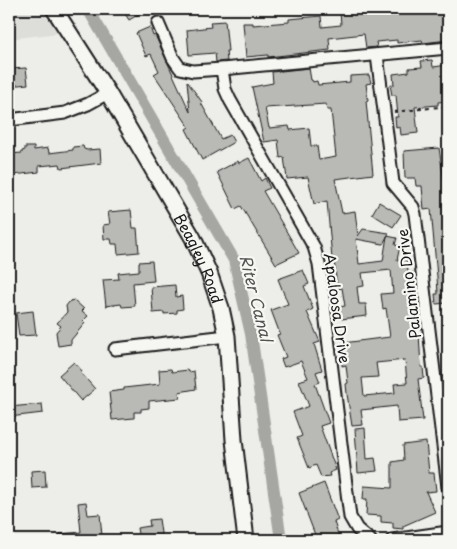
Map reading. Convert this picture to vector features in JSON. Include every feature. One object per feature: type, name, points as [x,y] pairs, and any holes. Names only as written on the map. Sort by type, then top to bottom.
[{"type":"street","name":"Beagley Road","points":[[54,9],[108,94],[202,255],[216,290],[226,336],[234,440],[246,540]]},
{"type":"street","points":[[158,23],[173,58],[180,68],[193,71],[448,48]]},
{"type":"street","name":"Palamino Drive","points":[[377,55],[393,183],[410,204],[415,214],[448,487]]},
{"type":"street","name":"Apaloosa Drive","points":[[222,69],[225,89],[230,100],[312,242],[318,258],[350,517],[357,529],[370,540]]},
{"type":"street","points":[[9,120],[65,113],[108,94]]},
{"type":"street","points":[[115,349],[226,336]]},
{"type":"street","points":[[392,540],[448,532]]},
{"type":"path","points":[[384,113],[448,106]]},
{"type":"shaded area","points":[[9,9],[41,9],[59,33],[9,39]]},
{"type":"building","points":[[122,9],[148,9],[129,20]]},
{"type":"building","points":[[354,9],[355,14],[394,9],[448,9],[448,40],[423,43],[422,40],[397,43],[397,40],[376,42],[377,47],[366,48],[364,34],[329,38],[330,50],[268,57],[268,55],[246,57],[243,23],[253,23],[253,25],[289,22],[289,19],[321,16],[322,27],[341,25],[340,11]]},
{"type":"building","points":[[225,21],[227,61],[216,62],[215,53],[189,55],[187,30],[211,27],[210,22]]},
{"type":"building","points":[[150,27],[190,112],[187,81],[202,102],[221,139],[230,135],[234,142],[202,160],[186,129],[189,127],[154,74],[159,71],[151,54],[146,56],[136,33]]},
{"type":"building","points":[[432,60],[433,67],[448,65],[448,101],[438,102],[438,105],[415,107],[418,133],[401,135],[400,127],[396,128],[395,117],[398,117],[396,95],[392,95],[390,85],[394,85],[393,74],[409,72],[409,68],[422,67],[421,61]]},
{"type":"building","points":[[26,68],[28,84],[9,86],[9,69]]},
{"type":"building","points":[[309,68],[311,80],[313,82],[317,81],[318,85],[350,82],[350,76],[369,75],[371,83],[366,84],[368,100],[366,101],[373,174],[335,179],[342,213],[355,211],[358,236],[363,229],[389,233],[387,236],[397,238],[395,245],[400,246],[397,260],[407,259],[408,273],[413,272],[417,315],[414,316],[416,335],[419,334],[421,367],[423,367],[424,378],[418,379],[423,420],[398,422],[397,406],[361,410],[363,425],[352,426],[346,384],[348,383],[346,365],[342,366],[343,343],[390,337],[386,308],[383,309],[381,294],[393,293],[391,270],[362,273],[364,286],[357,287],[359,304],[366,304],[367,316],[341,319],[339,307],[345,306],[342,288],[337,289],[334,259],[332,259],[327,201],[314,204],[308,177],[287,179],[284,157],[280,158],[278,140],[264,142],[252,87],[273,83],[272,72]],"holes":[[[326,104],[327,110],[331,110],[336,157],[319,160],[317,146],[311,146],[309,128],[290,130],[289,126],[269,128],[265,108]],[[387,237],[383,261],[359,264],[356,239],[383,244]],[[405,360],[407,383],[394,384],[395,393],[364,396],[362,378],[378,377],[376,363]]]},
{"type":"building","points":[[83,146],[87,150],[100,149],[101,163],[61,168],[60,164],[39,166],[39,172],[13,175],[9,154],[22,153],[25,147],[34,147],[34,150],[48,148],[49,153],[73,150],[73,147]]},
{"type":"building","points":[[439,148],[446,193],[448,192],[448,303],[436,304],[435,294],[438,294],[431,209],[424,210],[422,186],[416,186],[415,178],[405,178],[404,151]]},
{"type":"building","points":[[249,158],[261,181],[265,178],[270,188],[263,191],[299,253],[276,264],[241,206],[235,209],[217,172],[238,161],[239,163]]},
{"type":"building","points":[[379,202],[401,215],[393,227],[372,214]]},
{"type":"building","points":[[131,210],[133,228],[137,228],[139,252],[118,254],[117,244],[112,244],[111,239],[104,239],[103,225],[110,224],[108,212]]},
{"type":"building","points":[[152,261],[154,281],[133,283],[135,306],[122,307],[121,304],[106,306],[103,280],[119,279],[118,273],[139,271],[139,262]]},
{"type":"building","points":[[303,270],[309,284],[304,286],[313,309],[307,312],[320,342],[314,344],[322,370],[316,372],[320,382],[315,384],[329,423],[320,426],[336,470],[329,473],[330,476],[321,477],[316,465],[309,468],[297,438],[302,436],[293,412],[309,406],[299,381],[308,378],[301,361],[284,367],[281,359],[286,357],[277,335],[280,334],[271,310],[288,304],[278,279]]},
{"type":"building","points":[[175,285],[176,297],[182,296],[183,309],[177,310],[177,313],[153,313],[151,287]]},
{"type":"building","points":[[74,300],[84,309],[82,311],[88,316],[83,321],[85,323],[71,340],[71,344],[58,346],[56,332],[61,326],[57,323],[67,312],[66,306],[70,301]]},
{"type":"building","points":[[33,311],[36,335],[19,336],[16,313]]},
{"type":"building","points":[[74,362],[95,389],[81,401],[59,375]]},
{"type":"building","points":[[171,369],[172,372],[194,371],[196,389],[179,392],[180,398],[149,401],[149,408],[141,409],[141,412],[134,412],[134,418],[112,420],[109,392],[124,390],[124,388],[160,384],[159,370]]},
{"type":"building","points":[[42,404],[43,413],[9,417],[9,407]]},
{"type":"building","points":[[365,428],[367,459],[375,458],[377,471],[358,473],[355,429]]},
{"type":"building","points":[[426,442],[429,473],[434,473],[436,491],[426,492],[435,512],[403,526],[403,529],[393,528],[393,523],[381,522],[381,516],[366,515],[367,499],[363,499],[364,486],[392,488],[392,462],[404,460],[403,445]]},
{"type":"building","points":[[45,470],[46,487],[32,488],[31,471]]},
{"type":"building","points":[[324,483],[338,520],[334,522],[340,540],[317,540],[299,493]]},
{"type":"building","points":[[86,502],[88,515],[100,514],[102,536],[96,537],[96,540],[60,540],[60,534],[81,532],[78,503]]},
{"type":"building","points":[[159,519],[162,540],[139,540],[137,528],[150,526],[149,520]]},
{"type":"waterway","name":"Riter Canal","points":[[88,9],[234,260],[251,334],[281,540]]}]
